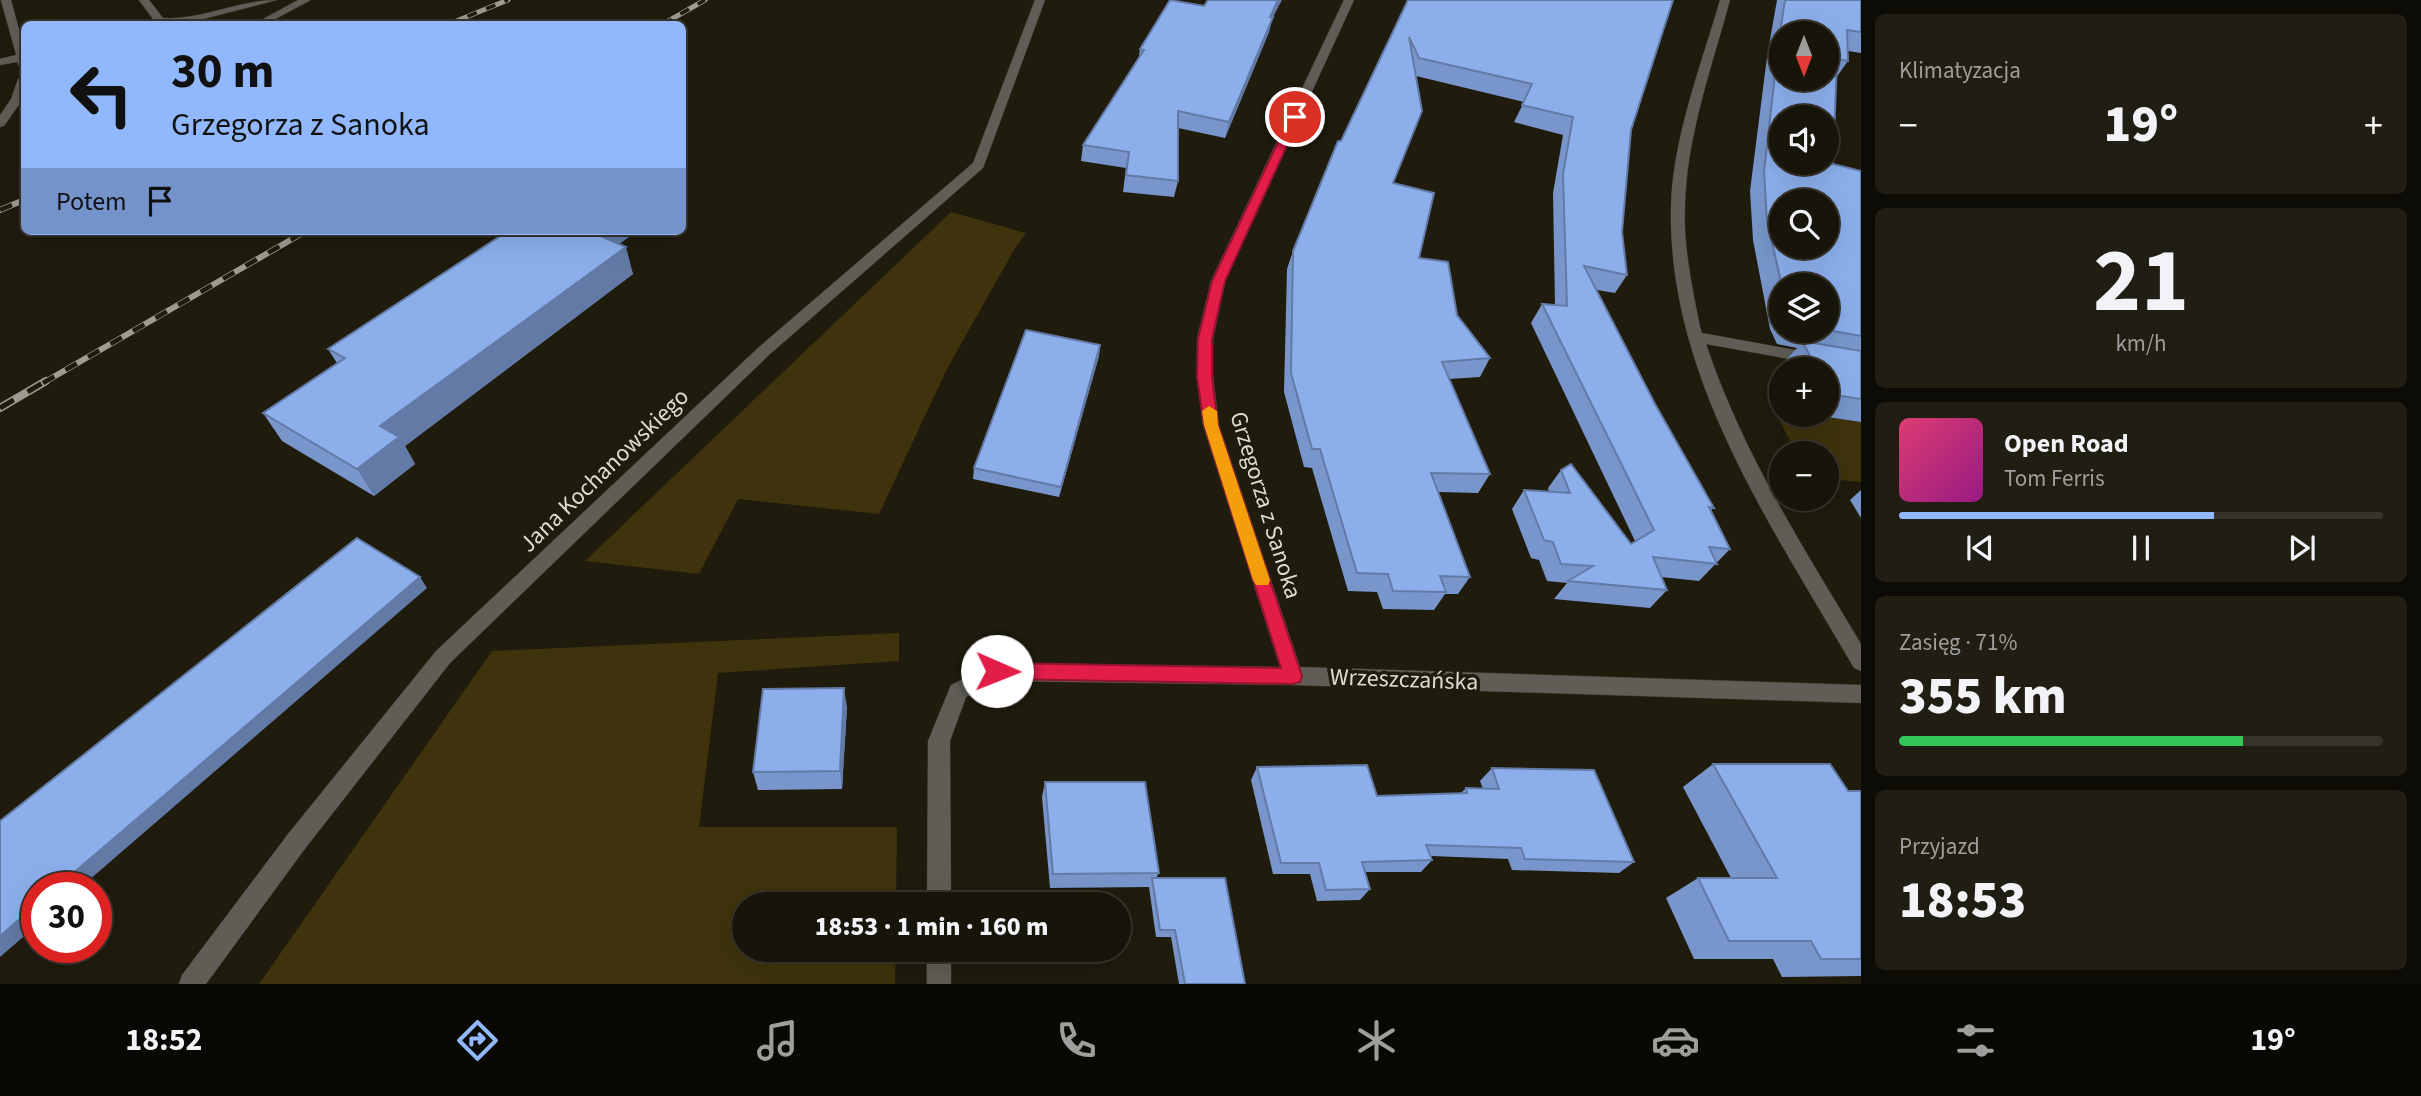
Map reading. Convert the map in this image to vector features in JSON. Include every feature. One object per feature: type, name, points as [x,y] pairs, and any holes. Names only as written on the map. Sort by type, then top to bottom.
[{"type":"street","points":[[6,0],[21,51]]},
{"type":"street","points":[[144,0],[160,21]]},
{"type":"street","points":[[185,21],[272,0]]},
{"type":"street","points":[[265,21],[306,0]]},
{"type":"street","name":"Jana Kochanowskiego","points":[[191,984],[296,842],[443,657],[764,351],[979,165],[1041,0]]},
{"type":"street","name":"Grzegorza z Sanoka","points":[[1293,676],[1211,425],[1205,377],[1205,339],[1218,281],[1349,0]]},
{"type":"street","points":[[1725,0],[1681,171],[1678,241],[1694,337],[1722,408],[1776,516],[1861,662]]},
{"type":"street","points":[[0,62],[21,61]]},
{"type":"street","points":[[0,123],[17,99],[21,88]]},
{"type":"street","points":[[1694,337],[1861,367]]},
{"type":"street","name":"Wrzeszczańska","points":[[939,892],[939,741],[958,691],[997,671],[1293,676],[1861,694]]},
{"type":"street","points":[[939,962],[939,984]]},
{"type":"shaded area","points":[[951,212],[1026,233],[947,369],[879,514],[738,499],[699,574],[585,561]]},
{"type":"shaded area","points":[[1839,419],[1861,422],[1861,482],[1839,480],[1839,441],[1790,441],[1783,427],[1839,427]]},
{"type":"shaded area","points":[[899,633],[899,661],[718,673],[699,827],[897,827],[896,892],[732,892],[732,962],[896,962],[895,984],[259,984],[492,651]]},
{"type":"building","points":[[1170,0],[1204,6],[1208,0],[1278,0],[1229,122],[1178,111],[1178,181],[1126,175],[1129,152],[1083,145],[1144,50],[1140,49]]},
{"type":"building","points":[[1408,0],[1673,0],[1631,130],[1622,232],[1627,275],[1584,266],[1655,404],[1714,508],[1709,507],[1730,549],[1709,547],[1717,564],[1653,557],[1667,590],[1568,581],[1593,566],[1561,564],[1553,542],[1544,540],[1524,490],[1570,493],[1561,470],[1571,464],[1631,544],[1654,530],[1542,304],[1567,306],[1563,174],[1573,117],[1522,105],[1532,84],[1419,58],[1409,37],[1422,111],[1393,183],[1434,193],[1419,258],[1448,262],[1457,315],[1490,358],[1442,362],[1490,474],[1431,473],[1470,577],[1440,576],[1446,592],[1393,591],[1388,574],[1357,573],[1320,449],[1312,449],[1291,373],[1293,251],[1338,141],[1341,141]]},
{"type":"building","points":[[1785,0],[1861,0],[1861,32],[1847,30],[1848,61],[1839,59],[1839,21],[1782,21]]},
{"type":"building","points":[[1773,91],[1836,91],[1835,105],[1772,105]]},
{"type":"building","points":[[1769,128],[1769,175],[1839,175],[1839,166],[1861,171],[1861,336],[1839,332],[1839,273],[1779,273],[1776,259],[1839,259],[1839,189],[1769,189],[1769,230],[1764,172]]},
{"type":"building","points":[[502,235],[598,235],[626,247],[380,426],[399,437],[357,469],[263,413],[345,358],[328,349]]},
{"type":"building","points":[[1026,330],[1100,345],[1061,487],[974,468]]},
{"type":"building","points":[[1803,343],[1861,351],[1861,399],[1839,396],[1839,357],[1811,357]]},
{"type":"building","points":[[357,538],[420,577],[75,872],[21,872],[21,918],[0,936],[0,821]]},
{"type":"building","points":[[844,688],[840,771],[753,772],[763,689]]},
{"type":"building","points":[[1713,764],[1830,764],[1848,791],[1861,791],[1861,959],[1821,959],[1811,941],[1729,941],[1698,878],[1777,878]]},
{"type":"building","points":[[1367,765],[1377,796],[1467,793],[1466,788],[1499,789],[1492,768],[1594,770],[1634,862],[1525,859],[1521,848],[1426,845],[1432,860],[1362,862],[1370,889],[1326,890],[1319,863],[1281,863],[1257,767]]},
{"type":"building","points":[[1045,782],[1145,782],[1159,873],[1053,874]]},
{"type":"building","points":[[1152,878],[1225,878],[1245,984],[1185,984],[1175,930],[1160,930]]},
{"type":"railway","points":[[456,21],[508,0]]},
{"type":"railway","points":[[668,21],[705,0]]},
{"type":"railway","points":[[0,210],[21,201]]},
{"type":"railway","points":[[43,383],[299,235]]},
{"type":"railway","points":[[0,408],[46,381]]},
{"type":"slow traffic","points":[[1209,411],[1211,425],[1262,580]]},
{"type":"route","points":[[997,671],[1293,676],[1211,425],[1205,377],[1205,339],[1218,281],[1295,117]]}]
